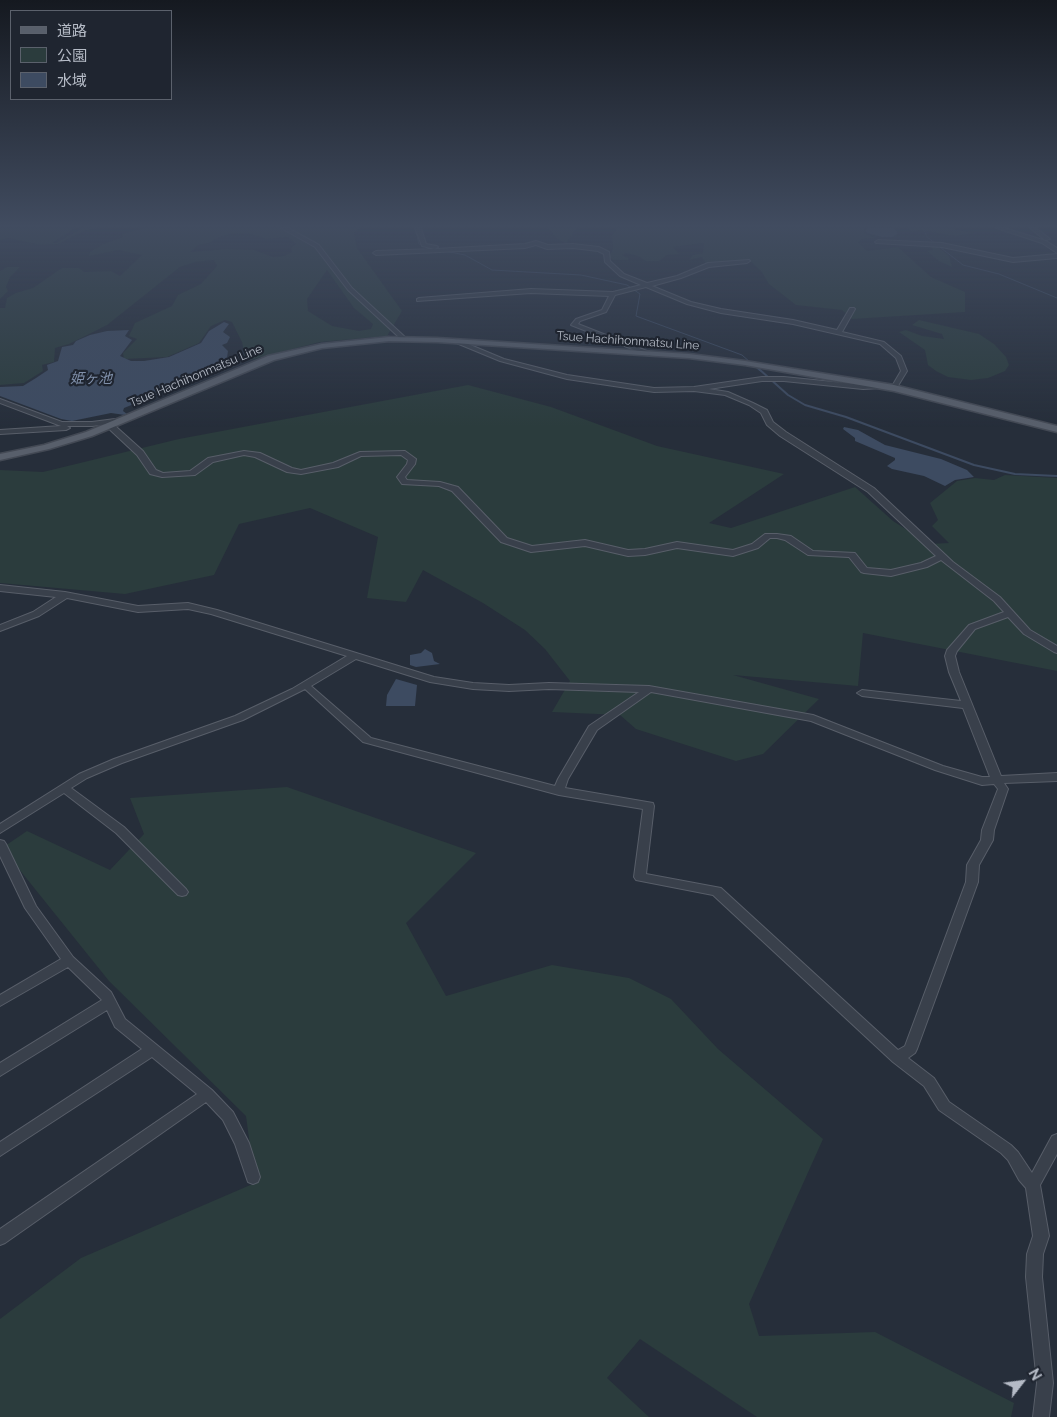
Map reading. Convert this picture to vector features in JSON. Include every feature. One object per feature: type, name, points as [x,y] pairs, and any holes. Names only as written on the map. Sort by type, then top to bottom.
[{"type":"main road","name":"Tsue Hachihonmatsu Line","points":[[0,456],[53,446],[110,426],[271,358],[322,346],[356,341],[404,339],[650,354],[745,363],[894,388],[1057,429]]},
{"type":"street","points":[[356,294],[404,339]]},
{"type":"street","points":[[419,300],[492,294]]},
{"type":"street","points":[[613,294],[604,311],[578,320],[574,325],[650,354]]},
{"type":"street","points":[[665,294],[713,310],[787,321],[877,341],[893,350],[899,357],[904,371],[894,388]]},
{"type":"street","points":[[839,332],[852,308]]},
{"type":"street","points":[[456,341],[502,360],[567,377],[654,390],[694,389],[762,379],[804,380],[862,387],[882,386]]},
{"type":"street","points":[[694,389],[734,395],[764,412],[770,423],[783,434],[854,478],[885,501],[942,556],[998,598],[1027,632],[1057,650]]},
{"type":"street","points":[[0,401],[61,424],[79,425],[121,420]]},
{"type":"street","points":[[0,432],[70,428],[79,425]]},
{"type":"street","points":[[110,426],[140,453],[153,472],[162,474],[192,473],[211,460],[244,453],[257,455],[290,470],[301,472],[335,465],[360,454],[402,453],[412,459],[411,464],[401,477],[405,482],[440,484],[455,489],[504,540],[531,549],[585,543],[628,553],[644,552],[677,545],[733,553],[755,546],[768,536],[777,536],[788,538],[811,553],[852,555],[864,570],[891,573],[924,565],[942,556]]},
{"type":"street","points":[[0,588],[138,608],[188,606],[433,680],[474,686],[649,689],[813,718],[956,774],[982,781],[1057,777]]},
{"type":"street","points":[[0,628],[36,614],[65,596]]},
{"type":"street","points":[[898,1058],[910,1050],[972,882],[972,865],[987,840],[988,830],[1003,789],[997,781],[967,706],[950,656],[952,650],[972,627],[1010,613]]},
{"type":"street","points":[[0,829],[83,776],[118,760],[239,718],[295,691],[352,657]]},
{"type":"street","points":[[309,688],[367,740],[559,791],[649,806],[640,877],[717,891],[898,1058],[929,1082],[944,1106],[1006,1149],[1013,1156],[1024,1175],[1034,1185]]},
{"type":"street","points":[[559,791],[563,779],[593,728],[649,689]]},
{"type":"street","points":[[862,693],[967,706]]},
{"type":"street","points":[[64,789],[120,830],[182,892]]},
{"type":"street","points":[[0,844],[31,908],[68,960],[106,996],[120,1023],[207,1094],[228,1116],[242,1143],[253,1177]]},
{"type":"street","points":[[0,1001],[68,960]]},
{"type":"street","points":[[0,1070],[109,1002]]},
{"type":"street","points":[[0,1150],[153,1049]]},
{"type":"street","points":[[0,1238],[207,1094]]},
{"type":"street","points":[[1040,1417],[1046,1383],[1034,1277],[1035,1254],[1041,1236],[1034,1185],[1057,1140]]},
{"type":"green space","points":[[14,294],[146,294],[107,325],[69,344],[55,348],[54,362],[42,365],[43,371],[24,383],[0,385],[0,308],[5,308],[7,298]]},
{"type":"green space","points":[[310,294],[307,299],[308,311],[332,326],[359,331],[371,329],[373,324],[354,308],[344,294],[390,294],[402,311],[387,336],[320,342],[246,361],[242,342],[232,322],[225,320],[211,326],[199,343],[167,357],[124,359],[123,353],[137,339],[129,336],[135,323],[172,306],[178,295]]},
{"type":"green space","points":[[782,294],[965,294],[965,312],[852,319],[842,310],[796,305]]},
{"type":"green space","points":[[919,320],[979,334],[994,344],[1006,357],[1009,365],[1005,371],[988,378],[971,380],[948,377],[936,371],[928,365],[925,350],[899,332],[906,330],[922,336],[944,339],[942,334],[912,325]]},
{"type":"green space","points":[[468,385],[551,407],[657,446],[784,474],[709,523],[731,528],[855,487],[893,521],[929,544],[949,543],[932,526],[938,520],[930,503],[957,481],[975,478],[994,480],[1005,475],[1057,478],[1057,671],[863,633],[858,686],[733,675],[819,699],[763,754],[736,761],[636,729],[620,715],[552,712],[570,681],[545,649],[525,630],[483,603],[423,570],[406,602],[367,598],[378,537],[310,508],[239,524],[214,575],[125,594],[0,583],[0,470],[43,472],[179,439]]},
{"type":"green space","points":[[287,787],[476,853],[406,923],[446,996],[552,965],[629,978],[671,999],[718,1049],[823,1139],[749,1304],[759,1336],[875,1332],[1014,1403],[1011,1417],[757,1417],[640,1339],[607,1378],[649,1417],[0,1417],[0,1319],[81,1258],[255,1183],[246,1116],[109,981],[2,848],[27,831],[110,870],[144,834],[130,798]]},
{"type":"water","name":"姫ヶ池","points":[[224,322],[229,324],[223,332],[230,337],[227,343],[222,345],[228,351],[226,364],[215,371],[124,408],[123,411],[127,414],[125,415],[111,413],[72,421],[61,419],[0,396],[0,387],[23,386],[48,370],[47,365],[58,361],[62,347],[73,345],[76,341],[90,335],[107,331],[129,330],[125,336],[132,340],[120,356],[131,361],[144,361],[169,357],[201,343],[209,331]]},
{"type":"water","points":[[844,427],[858,430],[885,445],[941,459],[967,470],[974,477],[955,480],[945,486],[924,476],[892,469],[887,466],[895,458],[855,441],[855,438],[843,429]]},
{"type":"water","points":[[425,649],[432,653],[434,661],[440,664],[416,667],[410,665],[410,655],[421,653]]},
{"type":"water","points":[[396,679],[417,685],[415,706],[386,706],[387,695]]},
{"type":"waterway","points":[[640,294],[636,316],[742,355],[760,371]]},
{"type":"waterway","points":[[1048,294],[1057,298]]},
{"type":"waterway","points":[[759,369],[788,395],[805,405],[846,417],[974,465],[1015,474],[1057,476]]}]
